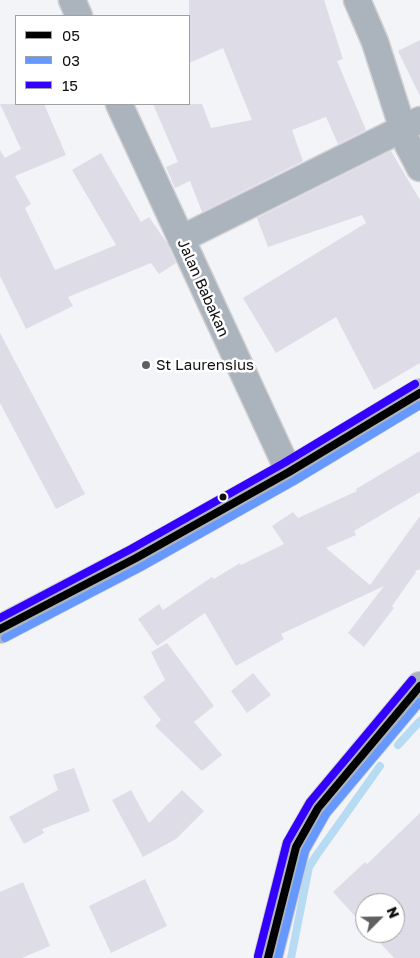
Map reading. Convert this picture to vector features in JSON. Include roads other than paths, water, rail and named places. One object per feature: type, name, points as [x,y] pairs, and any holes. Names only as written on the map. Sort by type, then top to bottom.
[{"type":"main road","points":[[0,629],[136,558],[289,472],[420,393]]},
{"type":"main road","points":[[268,958],[296,847],[300,839],[318,808],[420,686]]},
{"type":"street","points":[[72,0],[79,15]]},
{"type":"street","points":[[357,0],[411,125],[408,145],[420,168]]},
{"type":"street","name":"Jalan Babakan","points":[[119,105],[289,472]]},
{"type":"street","points":[[181,239],[411,125]]},
{"type":"waterway","points":[[398,745],[420,721]]},
{"type":"waterway","points":[[291,958],[309,867],[380,766]]},
{"type":"place","name":"St Laurensius","points":[[146,365]]}]
